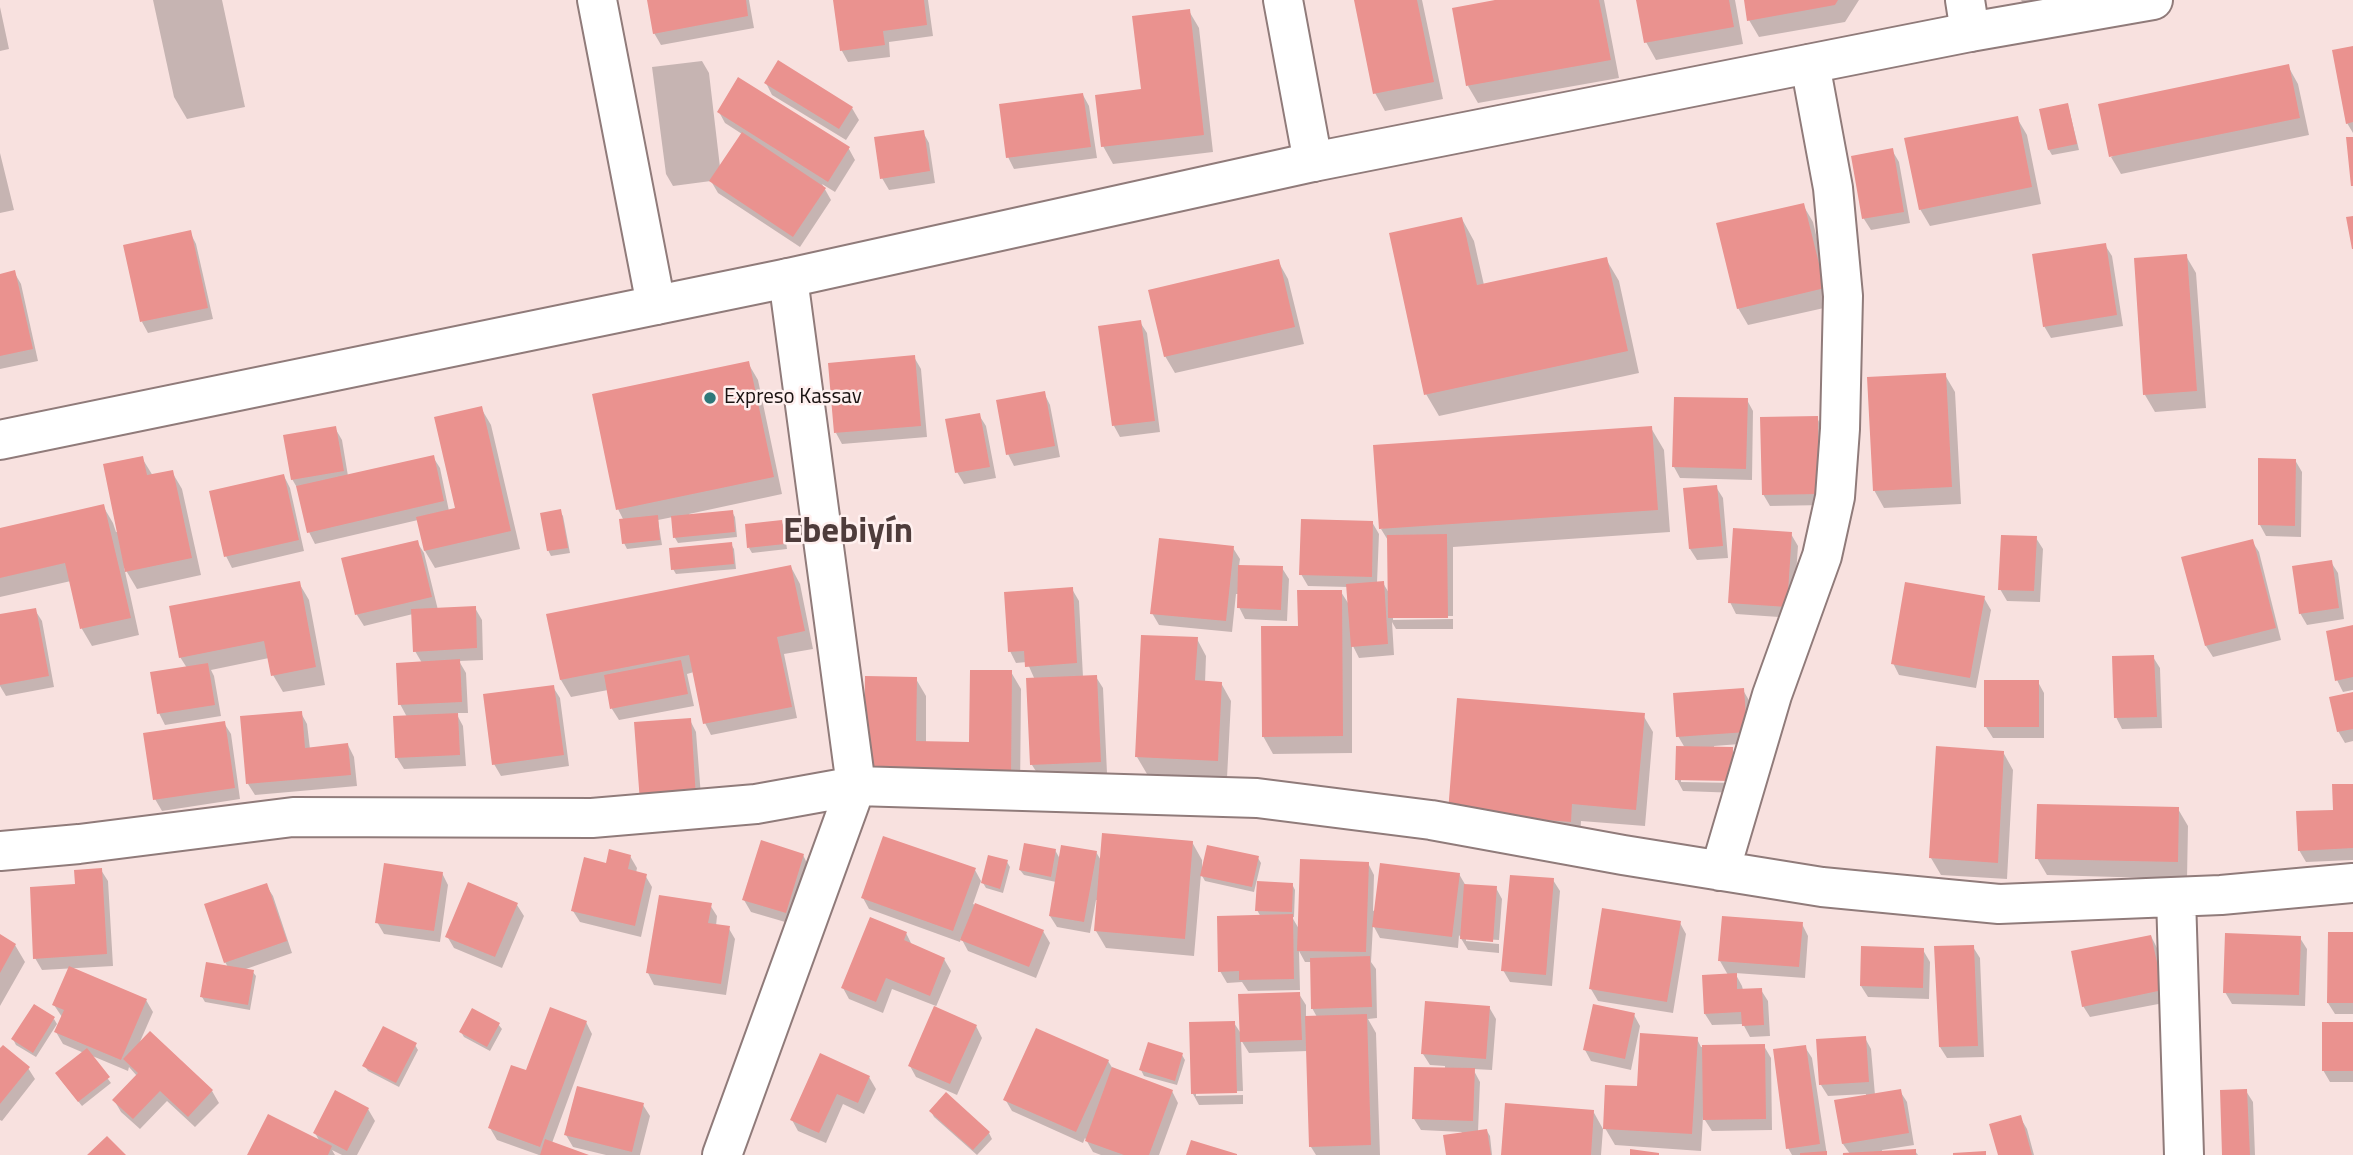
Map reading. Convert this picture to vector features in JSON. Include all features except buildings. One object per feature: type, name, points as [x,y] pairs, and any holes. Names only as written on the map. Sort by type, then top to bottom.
[{"type":"street","points":[[597,0],[656,305]]},
{"type":"street","points":[[1283,0],[1313,162]]},
{"type":"street","points":[[0,440],[788,278],[1313,162],[1810,64],[1968,16],[2153,0]]},
{"type":"street","points":[[1720,871],[1772,695],[1822,556],[1835,497],[1840,429],[1843,296],[1833,188],[1810,64]]},
{"type":"street","points":[[722,1155],[856,786],[788,278]]},
{"type":"street","points":[[0,851],[79,844],[293,817],[592,818],[756,803],[856,786],[1257,799],[1430,820],[1822,887],[1999,904],[2221,895],[2353,883]]},
{"type":"street","points":[[2176,897],[2184,1155]]},
{"type":"place","name":"Expreso Kassav","points":[[710,398]]},
{"type":"district","name":"Ebebiyín","points":[[848,533]]}]
